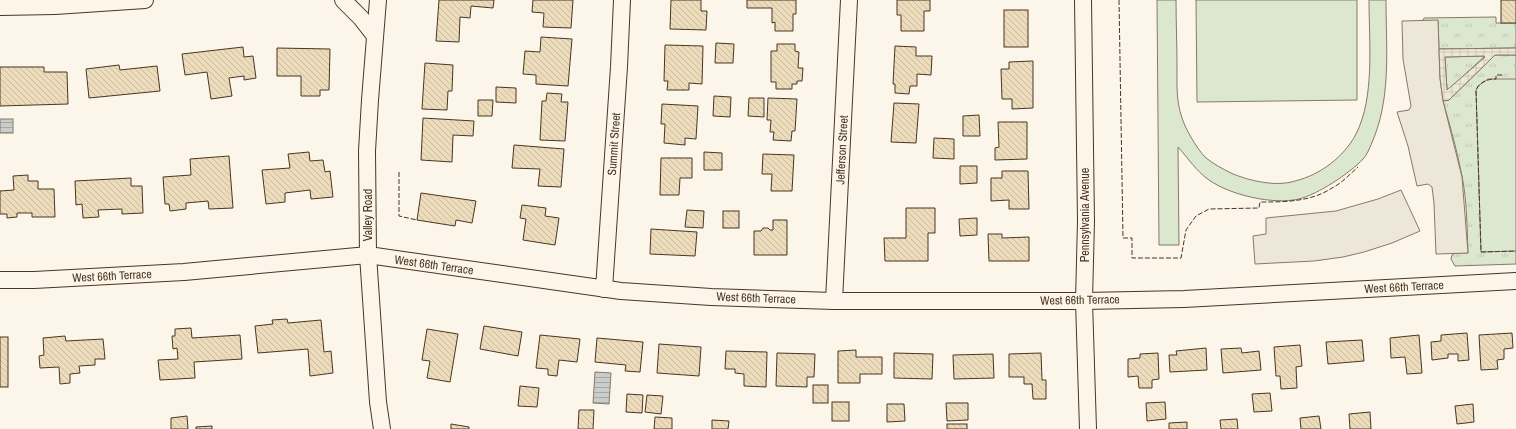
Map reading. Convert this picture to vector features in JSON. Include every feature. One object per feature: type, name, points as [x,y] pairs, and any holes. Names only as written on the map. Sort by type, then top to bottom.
[{"type":"street","points":[[0,7],[55,6],[145,0]]},
{"type":"street","points":[[343,0],[361,18],[375,36]]},
{"type":"street","name":"Valley Road","points":[[378,0],[367,151],[368,255],[378,402],[382,429]]},
{"type":"street","name":"Summit Street","points":[[604,289],[620,67],[622,0]]},
{"type":"street","name":"Jefferson Street","points":[[834,301],[849,0]]},
{"type":"street","name":"Pennsylvania Avenue","points":[[1083,0],[1086,221],[1084,301],[1088,429]]},
{"type":"street","name":"West 66th Terrace","points":[[0,280],[34,280],[184,272],[368,255],[621,291],[834,301],[1084,301],[1192,298],[1516,281]]},
{"type":"green space","points":[[1157,0],[1176,0],[1178,99],[1180,112],[1188,133],[1195,144],[1208,160],[1233,174],[1256,181],[1288,183],[1322,170],[1345,150],[1356,134],[1366,103],[1370,69],[1369,0],[1386,0],[1386,85],[1380,119],[1370,148],[1365,157],[1342,177],[1315,193],[1299,199],[1277,201],[1265,200],[1240,194],[1218,185],[1200,173],[1178,147],[1179,245],[1159,245]]},
{"type":"green space","points":[[1196,0],[1357,0],[1357,100],[1197,102]]},
{"type":"green space","points":[[1496,17],[1496,23],[1516,23],[1516,48],[1439,49],[1438,21],[1423,20],[1424,18]]},
{"type":"green space","points":[[1495,55],[1516,55],[1516,264],[1455,266],[1451,259],[1452,255],[1455,253],[1468,253],[1466,204],[1460,166],[1443,101],[1449,100]]},
{"type":"green space","points":[[1485,56],[1447,91],[1445,57]]},
{"type":"green space","points":[[1488,79],[1516,79],[1516,251],[1481,252],[1476,90],[1478,86]]},
{"type":"shaded area","points":[[1438,20],[1440,78],[1443,101],[1462,177],[1468,253],[1436,254],[1432,187],[1428,184],[1417,186],[1408,146],[1397,112],[1409,110],[1411,106],[1403,59],[1402,21]]},
{"type":"shaded area","points":[[1516,48],[1516,55],[1495,55],[1449,100],[1443,101],[1440,78],[1439,49]],"holes":[[[1445,57],[1485,57],[1447,90]]]},
{"type":"shaded area","points":[[0,119],[13,119],[13,133],[0,133]]},
{"type":"shaded area","points":[[1401,190],[1420,231],[1392,243],[1343,257],[1314,261],[1255,264],[1253,236],[1266,234],[1266,218],[1336,211],[1378,199]]},
{"type":"shaded area","points":[[595,372],[611,373],[609,404],[593,403]]},
{"type":"building","points":[[439,0],[494,0],[493,8],[471,6],[470,18],[460,17],[459,42],[436,41]]},
{"type":"building","points":[[533,0],[573,0],[571,28],[543,27],[544,13],[532,12]]},
{"type":"building","points":[[671,0],[701,0],[701,11],[707,11],[706,30],[670,29]]},
{"type":"building","points":[[747,0],[796,0],[796,14],[793,14],[793,31],[775,31],[775,22],[772,23],[772,8],[747,8]]},
{"type":"building","points":[[897,0],[930,0],[930,11],[924,11],[924,31],[901,31],[901,15],[897,15]]},
{"type":"building","points":[[1501,0],[1516,0],[1516,23],[1501,23]]},
{"type":"building","points":[[1004,10],[1028,10],[1028,47],[1004,47]]},
{"type":"building","points":[[541,37],[572,39],[568,86],[536,84],[536,75],[523,74],[525,51],[540,52]]},
{"type":"building","points":[[716,43],[734,44],[733,63],[715,63]]},
{"type":"building","points":[[777,44],[795,44],[795,51],[799,52],[798,68],[803,68],[802,81],[797,81],[797,84],[792,84],[792,89],[776,89],[776,82],[771,82],[771,51],[777,51]]},
{"type":"building","points":[[665,45],[703,46],[702,84],[689,83],[689,90],[667,90],[668,81],[664,81]]},
{"type":"building","points":[[895,46],[916,47],[916,56],[932,56],[931,75],[917,74],[917,86],[910,86],[909,94],[895,93],[895,84],[893,84]]},
{"type":"building","points":[[243,47],[244,57],[253,56],[256,78],[244,80],[244,76],[229,78],[232,96],[211,99],[207,72],[185,75],[182,54]]},
{"type":"building","points":[[277,48],[330,49],[329,90],[320,90],[320,96],[301,96],[301,76],[277,76]]},
{"type":"building","points":[[1033,61],[1033,108],[1012,109],[1012,99],[1002,99],[1001,69],[1009,69],[1009,62]]},
{"type":"building","points":[[425,63],[453,65],[452,91],[448,91],[447,110],[422,109]]},
{"type":"building","points":[[119,65],[120,70],[157,66],[160,91],[89,98],[86,69]]},
{"type":"building","points":[[0,67],[44,67],[44,72],[67,72],[68,104],[0,106]]},
{"type":"building","points":[[496,87],[516,88],[516,103],[496,102]]},
{"type":"building","points":[[547,93],[562,94],[561,102],[568,102],[565,141],[540,140],[542,101],[546,101]]},
{"type":"building","points":[[714,96],[731,97],[730,117],[713,116]]},
{"type":"building","points":[[749,98],[764,98],[764,117],[748,116]]},
{"type":"building","points":[[768,98],[797,99],[795,131],[792,131],[791,141],[773,140],[774,132],[770,132],[771,120],[767,120]]},
{"type":"building","points":[[478,100],[493,100],[492,116],[478,116]]},
{"type":"building","points":[[894,103],[919,104],[916,143],[891,142]]},
{"type":"building","points":[[662,104],[698,106],[696,139],[685,138],[685,145],[664,143],[665,124],[661,124]]},
{"type":"building","points":[[979,115],[980,136],[963,136],[963,116]]},
{"type":"building","points":[[423,118],[474,121],[473,136],[453,135],[452,162],[421,160]]},
{"type":"building","points":[[998,122],[1027,122],[1027,159],[995,160],[995,148],[999,147]]},
{"type":"building","points":[[934,138],[954,139],[954,159],[933,158]]},
{"type":"building","points":[[514,145],[564,149],[561,187],[538,186],[540,169],[512,168]]},
{"type":"building","points":[[309,152],[310,161],[323,160],[325,172],[330,171],[333,197],[311,199],[310,190],[285,193],[285,202],[266,204],[262,170],[290,168],[288,154]]},
{"type":"building","points":[[704,152],[722,153],[722,170],[704,170]]},
{"type":"building","points":[[763,154],[794,155],[792,191],[771,191],[772,174],[762,174]]},
{"type":"building","points":[[229,156],[233,208],[209,209],[208,201],[186,203],[186,209],[170,211],[169,204],[165,204],[163,177],[191,175],[190,159]]},
{"type":"building","points":[[661,158],[692,158],[692,178],[680,178],[679,195],[660,195]]},
{"type":"building","points":[[960,166],[977,166],[977,183],[960,184]]},
{"type":"building","points":[[1002,171],[1028,171],[1029,209],[1009,209],[1009,200],[991,201],[991,178],[1002,178]]},
{"type":"building","points":[[28,175],[28,181],[38,181],[38,189],[54,189],[55,217],[32,217],[32,213],[17,213],[17,217],[7,218],[7,214],[0,214],[0,191],[14,190],[13,176]]},
{"type":"building","points":[[131,178],[131,186],[142,186],[143,213],[122,214],[122,209],[98,210],[99,217],[83,218],[82,204],[76,205],[75,181]]},
{"type":"building","points":[[421,193],[476,201],[472,223],[456,220],[455,226],[417,220]]},
{"type":"building","points":[[522,205],[546,208],[545,216],[559,218],[555,245],[523,240],[526,219],[520,218]]},
{"type":"building","points":[[906,208],[935,208],[935,233],[928,233],[928,261],[885,261],[884,238],[906,238]]},
{"type":"building","points":[[687,210],[704,211],[703,228],[685,227]]},
{"type":"building","points":[[723,211],[739,211],[739,228],[723,228]]},
{"type":"building","points":[[977,218],[977,235],[960,236],[959,219]]},
{"type":"building","points":[[773,220],[787,220],[787,255],[754,255],[754,231],[761,231],[763,228],[773,230]]},
{"type":"building","points":[[651,229],[697,232],[695,256],[650,254]]},
{"type":"building","points":[[988,234],[1002,234],[1002,238],[1029,237],[1029,261],[989,261]]},
{"type":"building","points":[[287,319],[288,323],[321,320],[324,352],[331,351],[333,373],[310,376],[308,349],[258,353],[255,326],[273,324],[272,320]]},
{"type":"building","points":[[484,326],[522,332],[518,356],[480,349]]},
{"type":"building","points":[[191,328],[192,338],[240,335],[242,359],[194,362],[195,378],[160,380],[158,360],[178,359],[177,348],[173,349],[172,336],[175,336],[175,329]]},
{"type":"building","points":[[427,329],[458,334],[450,382],[427,378],[430,361],[422,360]]},
{"type":"building","points":[[1467,333],[1469,360],[1458,361],[1458,354],[1448,354],[1448,358],[1432,360],[1431,342],[1441,341],[1441,335]]},
{"type":"building","points":[[1512,333],[1513,348],[1504,349],[1504,359],[1497,360],[1498,369],[1481,370],[1479,335]]},
{"type":"building","points":[[540,335],[580,339],[577,362],[559,360],[557,376],[548,375],[548,369],[536,368]]},
{"type":"building","points":[[1419,335],[1422,373],[1407,374],[1405,357],[1391,358],[1390,338]]},
{"type":"building","points":[[65,336],[66,341],[103,339],[105,359],[95,359],[95,365],[79,366],[80,373],[70,374],[70,383],[60,384],[59,367],[40,368],[39,356],[44,355],[43,338]]},
{"type":"building","points":[[0,337],[8,337],[8,387],[0,387]]},
{"type":"building","points":[[597,338],[643,342],[640,372],[625,371],[626,365],[595,362]]},
{"type":"building","points":[[1362,340],[1364,361],[1328,364],[1326,342]]},
{"type":"building","points":[[659,344],[701,347],[699,376],[657,373]]},
{"type":"building","points":[[1300,345],[1302,366],[1296,367],[1297,388],[1281,389],[1280,376],[1276,376],[1274,347]]},
{"type":"building","points":[[1206,348],[1207,370],[1170,372],[1169,355],[1177,355],[1176,351]]},
{"type":"building","points":[[1241,348],[1242,353],[1259,351],[1261,370],[1223,373],[1221,349]]},
{"type":"building","points":[[856,350],[856,357],[882,357],[882,374],[860,374],[860,383],[838,383],[838,351]]},
{"type":"building","points":[[726,351],[767,352],[766,387],[744,386],[744,374],[735,373],[735,369],[725,369]]},
{"type":"building","points":[[777,353],[815,354],[814,377],[807,377],[807,387],[776,386]]},
{"type":"building","points":[[894,353],[933,354],[932,379],[894,378]]},
{"type":"building","points":[[1041,353],[1042,380],[1046,380],[1046,399],[1033,399],[1032,384],[1024,384],[1024,377],[1009,377],[1009,354]]},
{"type":"building","points":[[1158,353],[1159,379],[1152,380],[1152,388],[1139,388],[1138,376],[1128,377],[1128,359],[1140,358],[1140,354]]},
{"type":"building","points":[[993,354],[994,378],[954,379],[953,355]]},
{"type":"building","points":[[813,385],[828,385],[828,403],[813,403]]},
{"type":"building","points":[[520,386],[539,388],[537,407],[518,406]]},
{"type":"building","points":[[1270,393],[1272,411],[1254,412],[1252,394]]},
{"type":"building","points":[[627,394],[643,395],[642,413],[626,412]]},
{"type":"building","points":[[647,395],[663,396],[661,414],[645,412]]},
{"type":"building","points":[[832,402],[849,402],[849,421],[832,421]]},
{"type":"building","points":[[1165,402],[1166,419],[1147,421],[1146,403]]},
{"type":"building","points":[[946,403],[968,403],[968,420],[947,421]]},
{"type":"building","points":[[887,404],[904,404],[905,421],[887,422]]},
{"type":"building","points":[[1473,404],[1474,422],[1457,424],[1455,406]]},
{"type":"building","points":[[579,410],[594,410],[593,429],[578,429]]},
{"type":"building","points":[[1370,412],[1371,429],[1350,429],[1349,414]]},
{"type":"building","points":[[187,416],[188,429],[171,429],[171,418]]},
{"type":"building","points":[[1319,416],[1321,429],[1301,429],[1300,418]]},
{"type":"building","points":[[655,417],[672,418],[672,429],[654,429]]},
{"type":"building","points":[[1237,419],[1238,429],[1221,429],[1220,420]]},
{"type":"building","points":[[712,420],[729,421],[728,429],[712,429]]},
{"type":"building","points":[[1187,422],[1187,429],[1169,429],[1169,423]]},
{"type":"building","points":[[451,424],[469,427],[469,429],[451,429]]},
{"type":"building","points":[[947,424],[967,424],[967,429],[947,429]]},
{"type":"building","points":[[212,426],[212,429],[196,429],[196,427]]},
{"type":"fence","points":[[1119,0],[1123,238],[1132,238],[1132,258],[1181,258],[1186,230],[1196,216],[1209,209],[1259,208],[1260,202],[1306,199],[1324,193],[1339,184],[1358,167]]},
{"type":"fence","points":[[1502,75],[1496,75],[1496,79],[1484,82],[1476,90],[1481,252],[1516,251]]},
{"type":"fence","points":[[399,172],[399,216],[417,220]]}]
